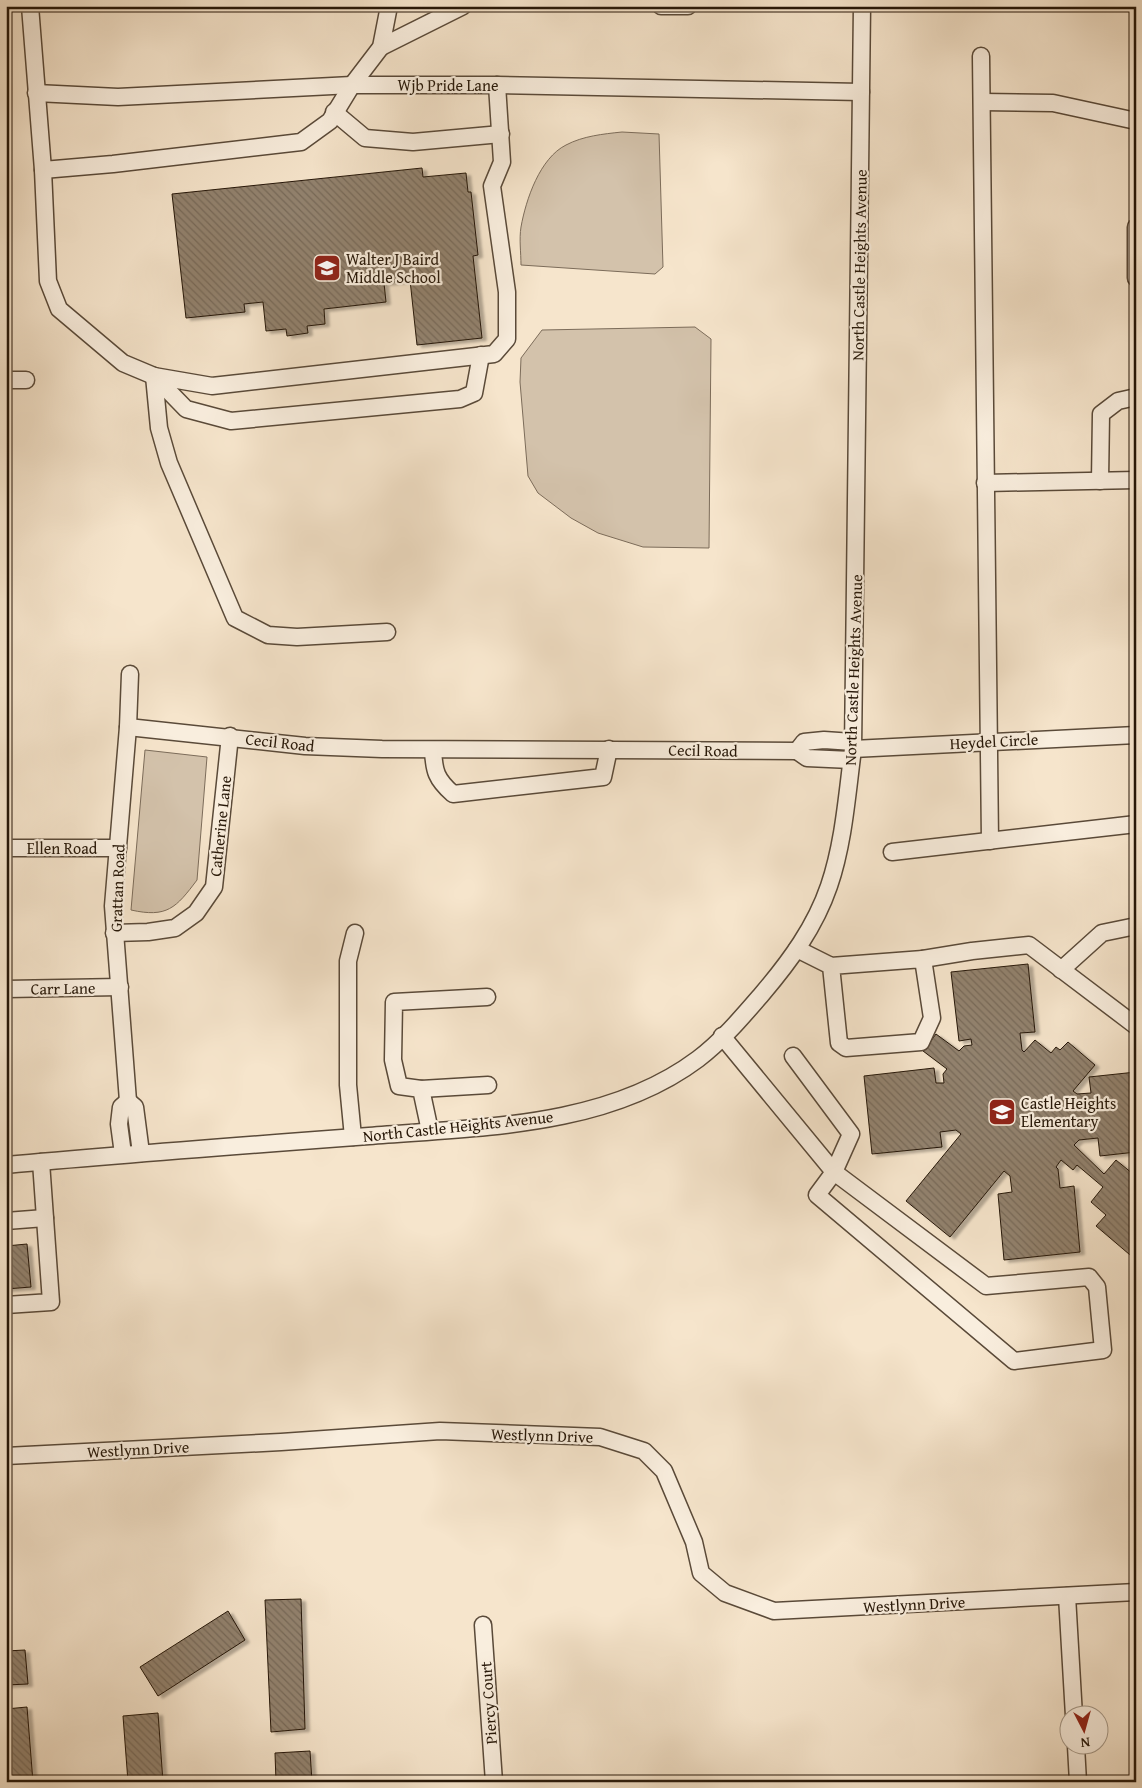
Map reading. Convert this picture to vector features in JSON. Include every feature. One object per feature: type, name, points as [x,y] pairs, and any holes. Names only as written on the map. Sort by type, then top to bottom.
[{"type":"street","points":[[30,6],[43,170],[48,281],[59,309],[123,363],[154,376],[212,386],[494,354],[507,339],[507,292],[492,186],[502,162],[497,85]]},
{"type":"street","points":[[381,47],[389,6]]},
{"type":"street","points":[[43,170],[113,164],[301,142],[330,121],[352,85],[381,47],[463,6]]},
{"type":"street","points":[[661,6],[677,8],[688,6]]},
{"type":"street","name":"North Castle Heights Avenue","points":[[6,1165],[123,1154],[430,1131],[541,1120],[611,1103],[677,1073],[700,1058],[778,976],[797,950],[819,911],[838,856],[852,750],[862,6]]},
{"type":"street","points":[[981,56],[990,841]]},
{"type":"street","name":"Wjb Pride Lane","points":[[36,93],[118,97],[352,85],[497,85],[861,92]]},
{"type":"street","points":[[982,102],[1053,103],[1136,120]]},
{"type":"street","points":[[334,112],[365,138],[413,142],[501,134]]},
{"type":"street","points":[[1136,227],[1136,278]]},
{"type":"street","points":[[154,376],[186,409],[231,422],[460,399],[474,393],[480,355]]},
{"type":"street","points":[[154,376],[159,428],[168,463],[235,618],[268,635],[297,637],[387,632]]},
{"type":"street","points":[[6,380],[26,380]]},
{"type":"street","points":[[1100,481],[1101,414],[1118,400],[1136,397]]},
{"type":"street","points":[[985,482],[1136,480]]},
{"type":"street","name":"Grattan Road","points":[[128,1101],[113,906],[128,726],[130,674]]},
{"type":"street","name":"Cecil Road","points":[[128,726],[306,746],[433,750],[797,751]]},
{"type":"street","name":"Heydel Circle","points":[[797,751],[807,758],[852,750],[1136,735]]},
{"type":"street","name":"Catherine Lane","points":[[114,933],[148,932],[175,928],[196,913],[214,887],[230,736]]},
{"type":"street","points":[[433,750],[434,765],[440,782],[453,794],[603,777],[609,749]]},
{"type":"street","points":[[892,852],[1136,824]]},
{"type":"street","name":"Ellen Road","points":[[6,848],[118,848]]},
{"type":"street","points":[[1061,970],[1102,933],[1136,926]]},
{"type":"street","points":[[352,1137],[348,1084],[348,961],[355,933]]},
{"type":"street","points":[[797,950],[831,966],[923,959],[972,951],[1029,945],[1136,1026]]},
{"type":"street","points":[[831,966],[839,1043],[846,1048],[921,1042],[932,1018],[923,959]]},
{"type":"street","name":"Carr Lane","points":[[6,990],[120,987]]},
{"type":"street","points":[[487,997],[394,1002],[393,1060],[399,1086],[421,1089],[488,1085]]},
{"type":"street","points":[[722,1036],[834,1172],[986,1286],[1089,1278],[1096,1287],[1102,1350],[1014,1361],[817,1195],[834,1172],[851,1134],[793,1056]]},
{"type":"street","points":[[421,1089],[430,1131]]},
{"type":"street","points":[[123,1154],[119,1124],[121,1107],[128,1101],[136,1107],[141,1153]]},
{"type":"street","points":[[6,1305],[51,1302],[41,1162]]},
{"type":"street","points":[[6,1221],[45,1218]]},
{"type":"street","name":"Westlynn Drive","points":[[6,1456],[281,1442],[440,1431],[600,1437],[644,1451],[664,1471],[694,1542],[701,1573],[724,1593],[774,1611],[1136,1592]]},
{"type":"street","points":[[1067,1596],[1073,1706]]},
{"type":"street","name":"Piercy Court","points":[[483,1625],[494,1782]]},
{"type":"street","points":[[1077,1756],[1078,1782]]},
{"type":"shaded area","points":[[622,132],[659,134],[663,267],[655,274],[521,265],[520,236],[526,204],[536,180],[549,159],[566,145],[579,139]]},
{"type":"shaded area","points":[[695,327],[711,339],[709,548],[643,547],[598,533],[571,518],[538,493],[528,476],[520,382],[521,358],[542,330]]},
{"type":"shaded area","points":[[145,750],[207,757],[197,880],[176,904],[154,913],[131,910]]},
{"type":"building","name":"Walter J Baird Middle School","points":[[422,168],[423,177],[466,173],[468,192],[471,192],[478,255],[473,256],[482,338],[417,345],[410,280],[384,283],[386,302],[324,309],[325,324],[307,326],[308,333],[287,336],[286,329],[266,331],[263,302],[244,304],[245,312],[186,318],[172,194]]},
{"type":"building","name":"Castle Heights Elementary","points":[[1028,964],[1035,1032],[1020,1033],[1022,1050],[1024,1052],[1035,1040],[1051,1053],[1056,1047],[1060,1050],[1068,1042],[1095,1065],[1073,1091],[1077,1094],[1091,1093],[1089,1077],[1136,1072],[1136,1152],[1100,1156],[1098,1138],[1079,1140],[1074,1145],[1104,1174],[1116,1160],[1133,1174],[1136,1171],[1136,1260],[1096,1226],[1106,1215],[1091,1202],[1103,1187],[1077,1165],[1073,1170],[1061,1160],[1056,1167],[1058,1169],[1060,1188],[1074,1186],[1080,1252],[1004,1260],[998,1194],[1012,1192],[1010,1176],[1004,1171],[950,1237],[906,1201],[961,1134],[956,1130],[940,1132],[942,1147],[872,1154],[864,1076],[934,1068],[936,1083],[944,1083],[943,1074],[947,1069],[923,1051],[936,1034],[959,1051],[964,1046],[972,1045],[971,1039],[959,1041],[951,972]]},
{"type":"building","points":[[27,1244],[31,1287],[6,1289],[6,1246]]},
{"type":"building","points":[[301,1599],[305,1729],[271,1732],[265,1600]]},
{"type":"building","points":[[228,1611],[245,1640],[158,1696],[140,1667]]},
{"type":"building","points":[[25,1650],[28,1684],[6,1685],[6,1651]]},
{"type":"building","points":[[27,1707],[33,1782],[6,1782],[6,1709]]},
{"type":"building","points":[[158,1713],[163,1782],[128,1782],[123,1716]]},
{"type":"building","points":[[310,1751],[312,1782],[276,1782],[275,1753]]},
{"type":"place","name":"Walter J Baird Middle School","points":[[327,268]]},
{"type":"place","name":"Castle Heights Elementary","points":[[1002,1112]]}]
